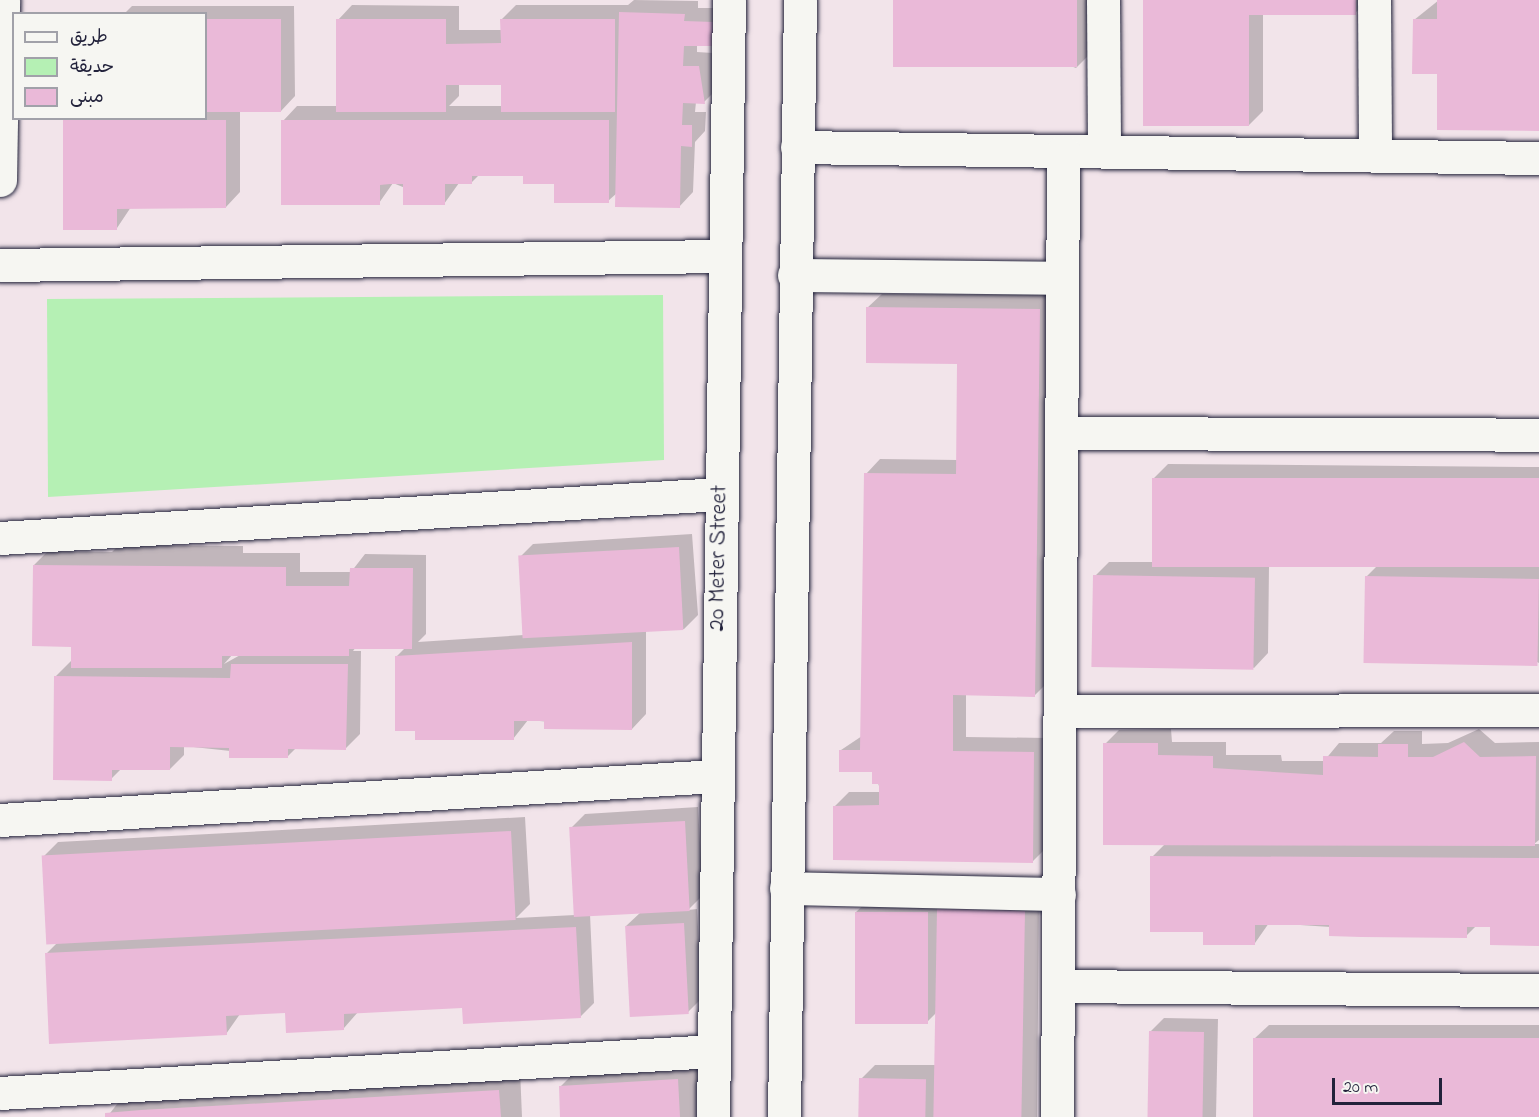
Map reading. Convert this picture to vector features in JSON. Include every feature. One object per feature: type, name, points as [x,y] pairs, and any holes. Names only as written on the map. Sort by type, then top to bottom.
[{"type":"street","points":[[0,180],[3,0]]},
{"type":"street","name":"20 Meter Street","points":[[713,1117],[723,256],[729,0]]},
{"type":"street","points":[[784,1117],[794,275],[800,0]]},
{"type":"street","points":[[1103,0],[1104,151]]},
{"type":"street","points":[[1374,0],[1375,156]]},
{"type":"street","points":[[797,147],[1539,158]]},
{"type":"street","points":[[1057,1117],[1063,151]]},
{"type":"street","points":[[0,264],[723,256]]},
{"type":"street","points":[[794,275],[1062,278]]},
{"type":"street","points":[[1062,433],[1539,435]]},
{"type":"street","points":[[0,538],[720,494]]},
{"type":"street","points":[[1060,711],[1539,710]]},
{"type":"street","points":[[0,820],[716,776]]},
{"type":"street","points":[[786,888],[1059,894]]},
{"type":"street","points":[[1058,986],[1539,990]]},
{"type":"street","points":[[0,1093],[713,1051]]},
{"type":"green space","points":[[663,295],[664,460],[48,497],[47,299]]},
{"type":"building","points":[[893,0],[1077,0],[1077,67],[893,67]]},
{"type":"building","points":[[1143,0],[1356,0],[1356,15],[1249,15],[1249,126],[1143,126]]},
{"type":"building","points":[[1437,0],[1539,0],[1539,131],[1437,130],[1437,74],[1412,74],[1413,19],[1437,19]]},
{"type":"building","points":[[619,12],[685,14],[684,21],[713,22],[713,46],[684,46],[683,66],[699,66],[705,104],[683,103],[682,125],[692,125],[692,147],[681,146],[680,208],[615,207]]},
{"type":"building","points":[[207,19],[281,19],[281,112],[207,112]]},
{"type":"building","points":[[336,19],[446,19],[446,44],[501,43],[500,19],[615,19],[615,112],[501,112],[501,85],[446,85],[446,112],[336,112]]},
{"type":"building","points":[[63,120],[226,120],[226,208],[117,209],[117,230],[63,230]]},
{"type":"building","points":[[281,120],[609,120],[609,203],[554,203],[554,184],[523,184],[523,176],[472,176],[472,184],[445,184],[445,205],[403,205],[403,184],[390,184],[380,185],[380,205],[281,205]]},
{"type":"building","points":[[866,307],[1040,309],[1035,697],[953,695],[953,751],[1034,752],[1033,863],[833,860],[833,806],[879,805],[879,784],[872,784],[872,772],[839,772],[839,750],[860,750],[864,473],[956,474],[957,364],[866,363]]},
{"type":"building","points":[[1152,478],[1539,478],[1539,567],[1152,567]]},
{"type":"building","points":[[679,547],[683,630],[523,638],[518,555]]},
{"type":"building","points":[[33,565],[286,567],[286,586],[349,586],[350,568],[413,568],[412,649],[349,649],[349,656],[222,656],[222,668],[71,668],[71,647],[32,646]]},
{"type":"building","points":[[1093,575],[1255,578],[1253,670],[1091,667]]},
{"type":"building","points":[[1365,576],[1539,579],[1537,666],[1363,663]]},
{"type":"building","points":[[632,642],[632,730],[544,729],[544,721],[514,721],[514,740],[415,740],[415,731],[395,731],[395,656]]},
{"type":"building","points":[[231,664],[348,664],[346,750],[288,749],[288,758],[229,758],[229,748],[170,747],[170,770],[112,770],[112,781],[53,780],[54,676],[230,678]]},
{"type":"building","points":[[1464,742],[1480,757],[1536,756],[1535,846],[1103,845],[1103,743],[1158,743],[1158,755],[1213,756],[1213,768],[1323,775],[1323,756],[1378,757],[1378,744],[1408,744],[1408,757],[1433,757]]},
{"type":"building","points":[[685,821],[690,911],[574,917],[569,827]]},
{"type":"building","points":[[511,831],[516,920],[46,944],[42,856]]},
{"type":"building","points":[[1150,856],[1539,858],[1539,946],[1490,945],[1490,927],[1467,927],[1467,938],[1361,937],[1329,936],[1329,925],[1255,925],[1255,945],[1203,945],[1203,932],[1150,932]]},
{"type":"building","points":[[937,909],[1025,911],[1021,1117],[933,1117]]},
{"type":"building","points":[[855,912],[928,912],[928,1024],[855,1024]]},
{"type":"building","points":[[684,923],[689,1014],[630,1017],[625,926]]},
{"type":"building","points":[[576,927],[581,1018],[463,1024],[462,1008],[344,1014],[344,1030],[286,1033],[285,1013],[226,1016],[227,1035],[49,1044],[45,953]]},
{"type":"building","points":[[1149,1031],[1204,1032],[1203,1117],[1147,1117]]},
{"type":"building","points":[[1253,1038],[1539,1038],[1539,1117],[1253,1117]]},
{"type":"building","points":[[859,1078],[926,1079],[925,1117],[858,1117]]},
{"type":"building","points":[[678,1079],[680,1117],[560,1117],[559,1086]]},
{"type":"building","points":[[499,1090],[501,1117],[105,1117],[105,1113],[141,1110]]}]
